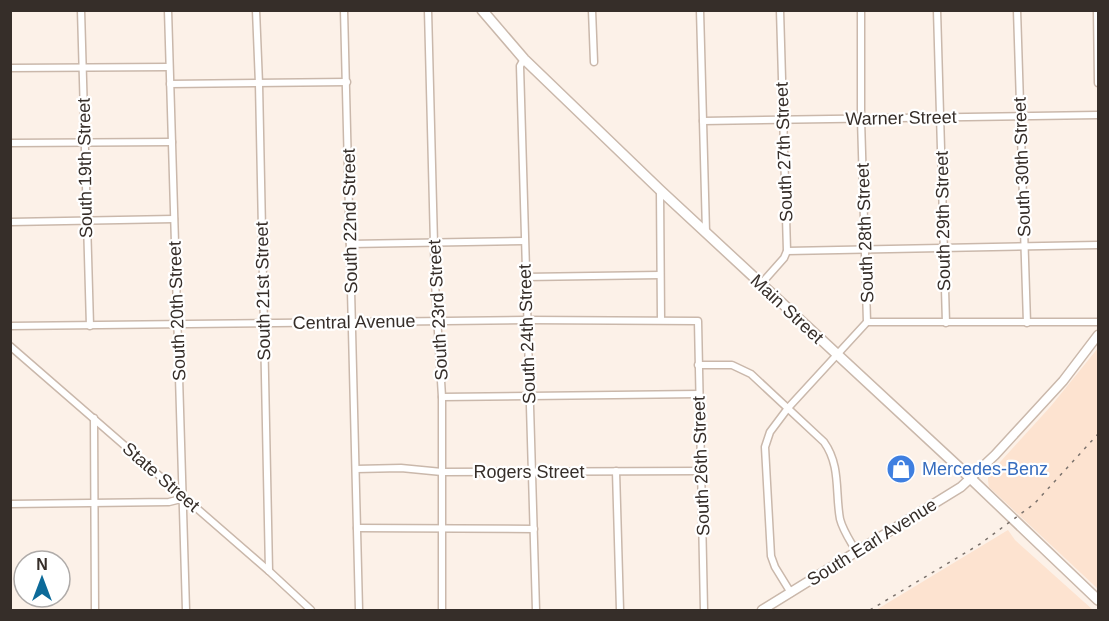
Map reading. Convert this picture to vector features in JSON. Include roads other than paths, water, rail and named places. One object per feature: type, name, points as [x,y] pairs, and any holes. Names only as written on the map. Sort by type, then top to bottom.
[{"type":"main road","name":"Main Street","points":[[482,10],[524,59],[660,190],[1098,600]]},
{"type":"street","name":"South 19th Street","points":[[81,10],[90,326]]},
{"type":"street","name":"South 20th Street","points":[[168,10],[186,610]]},
{"type":"street","name":"South 21st Street","points":[[256,10],[269,571]]},
{"type":"street","name":"South 22nd Street","points":[[344,10],[359,610]]},
{"type":"street","name":"South 23rd Street","points":[[428,10],[435,283],[442,397],[442,610]]},
{"type":"street","points":[[592,10],[594,62]]},
{"type":"street","points":[[700,10],[706,233]]},
{"type":"street","name":"South 27th Street","points":[[780,10],[787,251]]},
{"type":"street","name":"South 28th Street","points":[[791,592],[775,567],[771,556],[765,447],[770,432],[788,408],[867,322],[861,119],[861,10]]},
{"type":"street","name":"South 29th Street","points":[[937,10],[946,323]]},
{"type":"street","name":"South 30th Street","points":[[1017,10],[1027,323]]},
{"type":"street","points":[[1097,10],[1098,83]]},
{"type":"street","name":"South 24th Street","points":[[524,59],[520,66],[536,610]]},
{"type":"street","points":[[10,68],[169,67]]},
{"type":"street","points":[[170,84],[346,82]]},
{"type":"street","name":"Warner Street","points":[[703,121],[1098,115]]},
{"type":"street","points":[[10,143],[172,142]]},
{"type":"street","points":[[660,190],[661,320]]},
{"type":"street","points":[[10,222],[174,219]]},
{"type":"street","points":[[350,244],[524,241]]},
{"type":"street","points":[[761,284],[784,258],[787,251],[1098,245]]},
{"type":"street","points":[[525,277],[660,275]]},
{"type":"street","name":"Central Avenue","points":[[10,326],[526,320],[698,321]]},
{"type":"street","name":"South 26th Street","points":[[698,321],[704,610]]},
{"type":"street","points":[[867,322],[1098,322]]},
{"type":"street","name":"South Earl Avenue","points":[[762,610],[971,479],[1063,381],[1098,335]]},
{"type":"street","name":"State Street","points":[[10,346],[311,610]]},
{"type":"street","points":[[698,365],[732,365],[742,368],[824,442],[830,450],[837,477],[842,526],[856,553]]},
{"type":"street","points":[[442,397],[699,394]]},
{"type":"street","points":[[94,418],[95,610]]},
{"type":"street","name":"Rogers Street","points":[[356,469],[401,468],[442,472],[702,471]]},
{"type":"street","points":[[616,471],[620,610]]},
{"type":"street","points":[[10,504],[169,502],[177,500],[181,494]]},
{"type":"street","points":[[357,528],[534,529]]},
{"type":"railway","points":[[870,610],[980,544],[1034,504],[1098,434]]},
{"type":"place","name":"Mercedes-Benz","points":[[901,469]]}]
